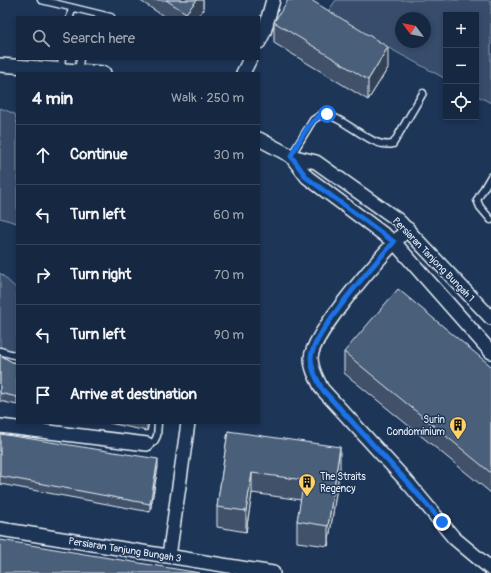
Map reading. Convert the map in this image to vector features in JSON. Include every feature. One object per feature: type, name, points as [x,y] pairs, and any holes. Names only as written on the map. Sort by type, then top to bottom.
[{"type":"street","points":[[260,40],[264,32],[273,0]]},
{"type":"street","points":[[244,72],[250,60]]},
{"type":"street","points":[[0,65],[60,67],[79,65],[101,72]]},
{"type":"street","points":[[0,65],[16,75]]},
{"type":"street","name":"Persiaran Tanjong Bungah 1","points":[[260,139],[291,156],[316,162],[398,220],[491,318]]},
{"type":"street","name":"Persiaran Tanjong Bungah 1","points":[[291,156],[307,178],[394,242],[491,352]]},
{"type":"street","points":[[408,229],[394,242],[317,338],[311,358],[314,372],[322,389],[409,484],[454,538],[491,570]]},
{"type":"street","points":[[169,556],[188,424]]},
{"type":"street","points":[[0,426],[147,444]]},
{"type":"street","name":"Persiaran Tanjung Bungah 3","points":[[0,529],[273,573]]},
{"type":"lane","points":[[41,0],[89,14],[104,16]]},
{"type":"lane","points":[[70,16],[72,8]]},
{"type":"lane","points":[[291,156],[313,120],[322,114],[331,117],[382,144],[393,144],[423,93]]},
{"type":"lane","points":[[491,176],[477,200],[480,207],[491,220]]},
{"type":"lane","points":[[0,352],[16,356]]},
{"type":"lane","points":[[147,444],[154,442],[158,436],[158,424]]},
{"type":"shaded area","points":[[336,0],[491,0],[491,103],[479,97],[479,12],[443,12],[443,77],[326,14]]},
{"type":"shaded area","points":[[0,108],[15,114],[16,119],[16,223],[0,218]]},
{"type":"shaded area","points":[[0,273],[16,288],[16,352],[0,347]]},
{"type":"building","points":[[166,0],[197,0],[186,13]]},
{"type":"building","points":[[288,0],[311,0],[388,47],[368,80],[274,22]]},
{"type":"building","name":"Surin Condominium","points":[[398,289],[491,366],[491,473],[344,352]]},
{"type":"building","points":[[0,355],[16,363],[16,397],[0,393]]},
{"type":"building","name":"The Straits Regency","points":[[228,431],[340,447],[328,526],[297,521],[304,480],[252,473],[246,511],[217,507]]},
{"type":"building","points":[[0,434],[158,459],[150,504],[0,476]]},
{"type":"building","points":[[0,540],[200,573],[0,573]]},
{"type":"place","name":"Surin Condominium","points":[[458,440]]},
{"type":"place","name":"The Straits Regency","points":[[307,497]]},
{"type":"route","points":[[327,114],[318,115],[313,120],[291,156],[307,178],[372,224],[394,242],[372,267],[317,338],[311,358],[314,372],[322,389],[442,522]]}]
